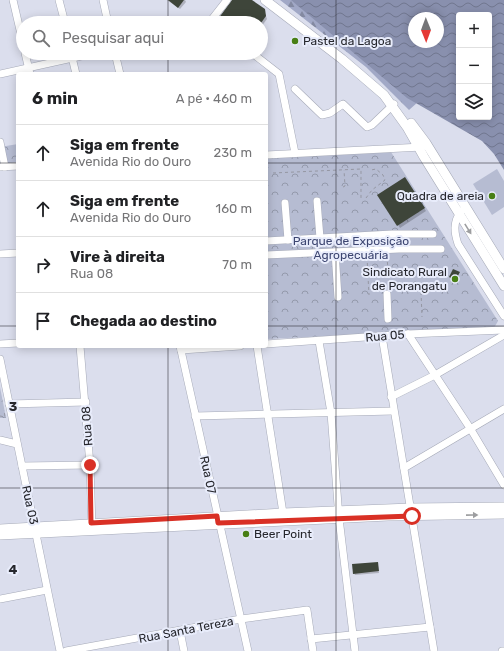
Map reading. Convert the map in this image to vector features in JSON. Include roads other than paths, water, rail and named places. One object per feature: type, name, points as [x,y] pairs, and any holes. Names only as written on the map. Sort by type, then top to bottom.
[{"type":"main road","points":[[265,0],[342,59],[384,95],[407,118],[483,244],[504,286]]},
{"type":"main road","points":[[483,244],[504,269]]},
{"type":"main road","points":[[0,528],[35,529],[91,527],[269,518],[339,519],[412,516],[504,507]]},
{"type":"main road","points":[[451,511],[504,514]]},
{"type":"main road","points":[[269,518],[283,513],[339,519]]},
{"type":"main road","points":[[0,535],[35,529]]},
{"type":"street","points":[[13,0],[17,16]]},
{"type":"street","points":[[59,0],[62,16]]},
{"type":"street","points":[[103,0],[106,16]]},
{"type":"street","points":[[216,16],[227,0]]},
{"type":"street","points":[[27,60],[30,71]]},
{"type":"street","points":[[20,72],[30,71],[59,60]]},
{"type":"street","points":[[73,60],[76,72]]},
{"type":"street","points":[[117,60],[120,72]]},
{"type":"street","points":[[261,60],[279,74],[295,154]]},
{"type":"street","points":[[0,74],[16,72]]},
{"type":"street","points":[[295,88],[322,115],[330,113],[343,104],[367,127],[372,125],[393,105]]},
{"type":"street","points":[[0,142],[3,167],[16,166]]},
{"type":"street","points":[[268,155],[424,146]]},
{"type":"street","points":[[317,201],[320,238]]},
{"type":"street","points":[[285,203],[288,240]]},
{"type":"street","points":[[462,210],[455,221],[454,231],[458,244],[504,316]]},
{"type":"street","points":[[268,241],[392,234],[433,234]]},
{"type":"street","points":[[268,255],[386,249],[442,249]]},
{"type":"street","points":[[335,252],[338,297]]},
{"type":"street","points":[[0,254],[16,253]]},
{"type":"street","points":[[388,294],[388,319]]},
{"type":"street","name":"Rua 05","points":[[268,344],[408,334],[504,330]]},
{"type":"street","points":[[408,334],[470,428],[503,482]]},
{"type":"street","points":[[391,397],[435,375],[504,335]]},
{"type":"street","points":[[382,336],[434,651]]},
{"type":"street","points":[[319,341],[331,413],[339,519],[355,651]]},
{"type":"street","points":[[0,344],[16,344]]},
{"type":"street","name":"Rua 08","points":[[80,348],[86,402],[90,465],[91,527]]},
{"type":"street","name":"Rua 07","points":[[181,348],[248,651]]},
{"type":"street","points":[[257,348],[283,513]]},
{"type":"street","name":"Rua 03","points":[[0,359],[6,405],[22,466],[60,651]]},
{"type":"street","points":[[6,405],[86,402]]},
{"type":"street","points":[[404,468],[504,409]]},
{"type":"street","points":[[196,416],[394,411]]},
{"type":"street","points":[[0,440],[17,444]]},
{"type":"street","points":[[22,466],[90,465]]},
{"type":"street","points":[[0,599],[47,590]]},
{"type":"street","name":"Rua Santa Tereza","points":[[66,651],[241,619],[307,610],[311,639]]},
{"type":"street","points":[[313,651],[311,639],[430,627]]},
{"type":"street","points":[[180,631],[184,651]]},
{"type":"street","points":[[120,642],[122,651]]},
{"type":"water","points":[[291,0],[504,0],[504,170],[494,154],[482,141],[407,98]]},
{"type":"place","name":"Pastel da Lagoa","points":[[295,41]]},
{"type":"place","name":"Quadra de areia","points":[[492,196]]},
{"type":"place","name":"Sindicato Rural de Porangatu","points":[[455,279]]},
{"type":"place","name":"Beer Point","points":[[246,534]]},
{"type":"park label","name":"Parque de Exposição Agropecuária","points":[[351,248]]}]
